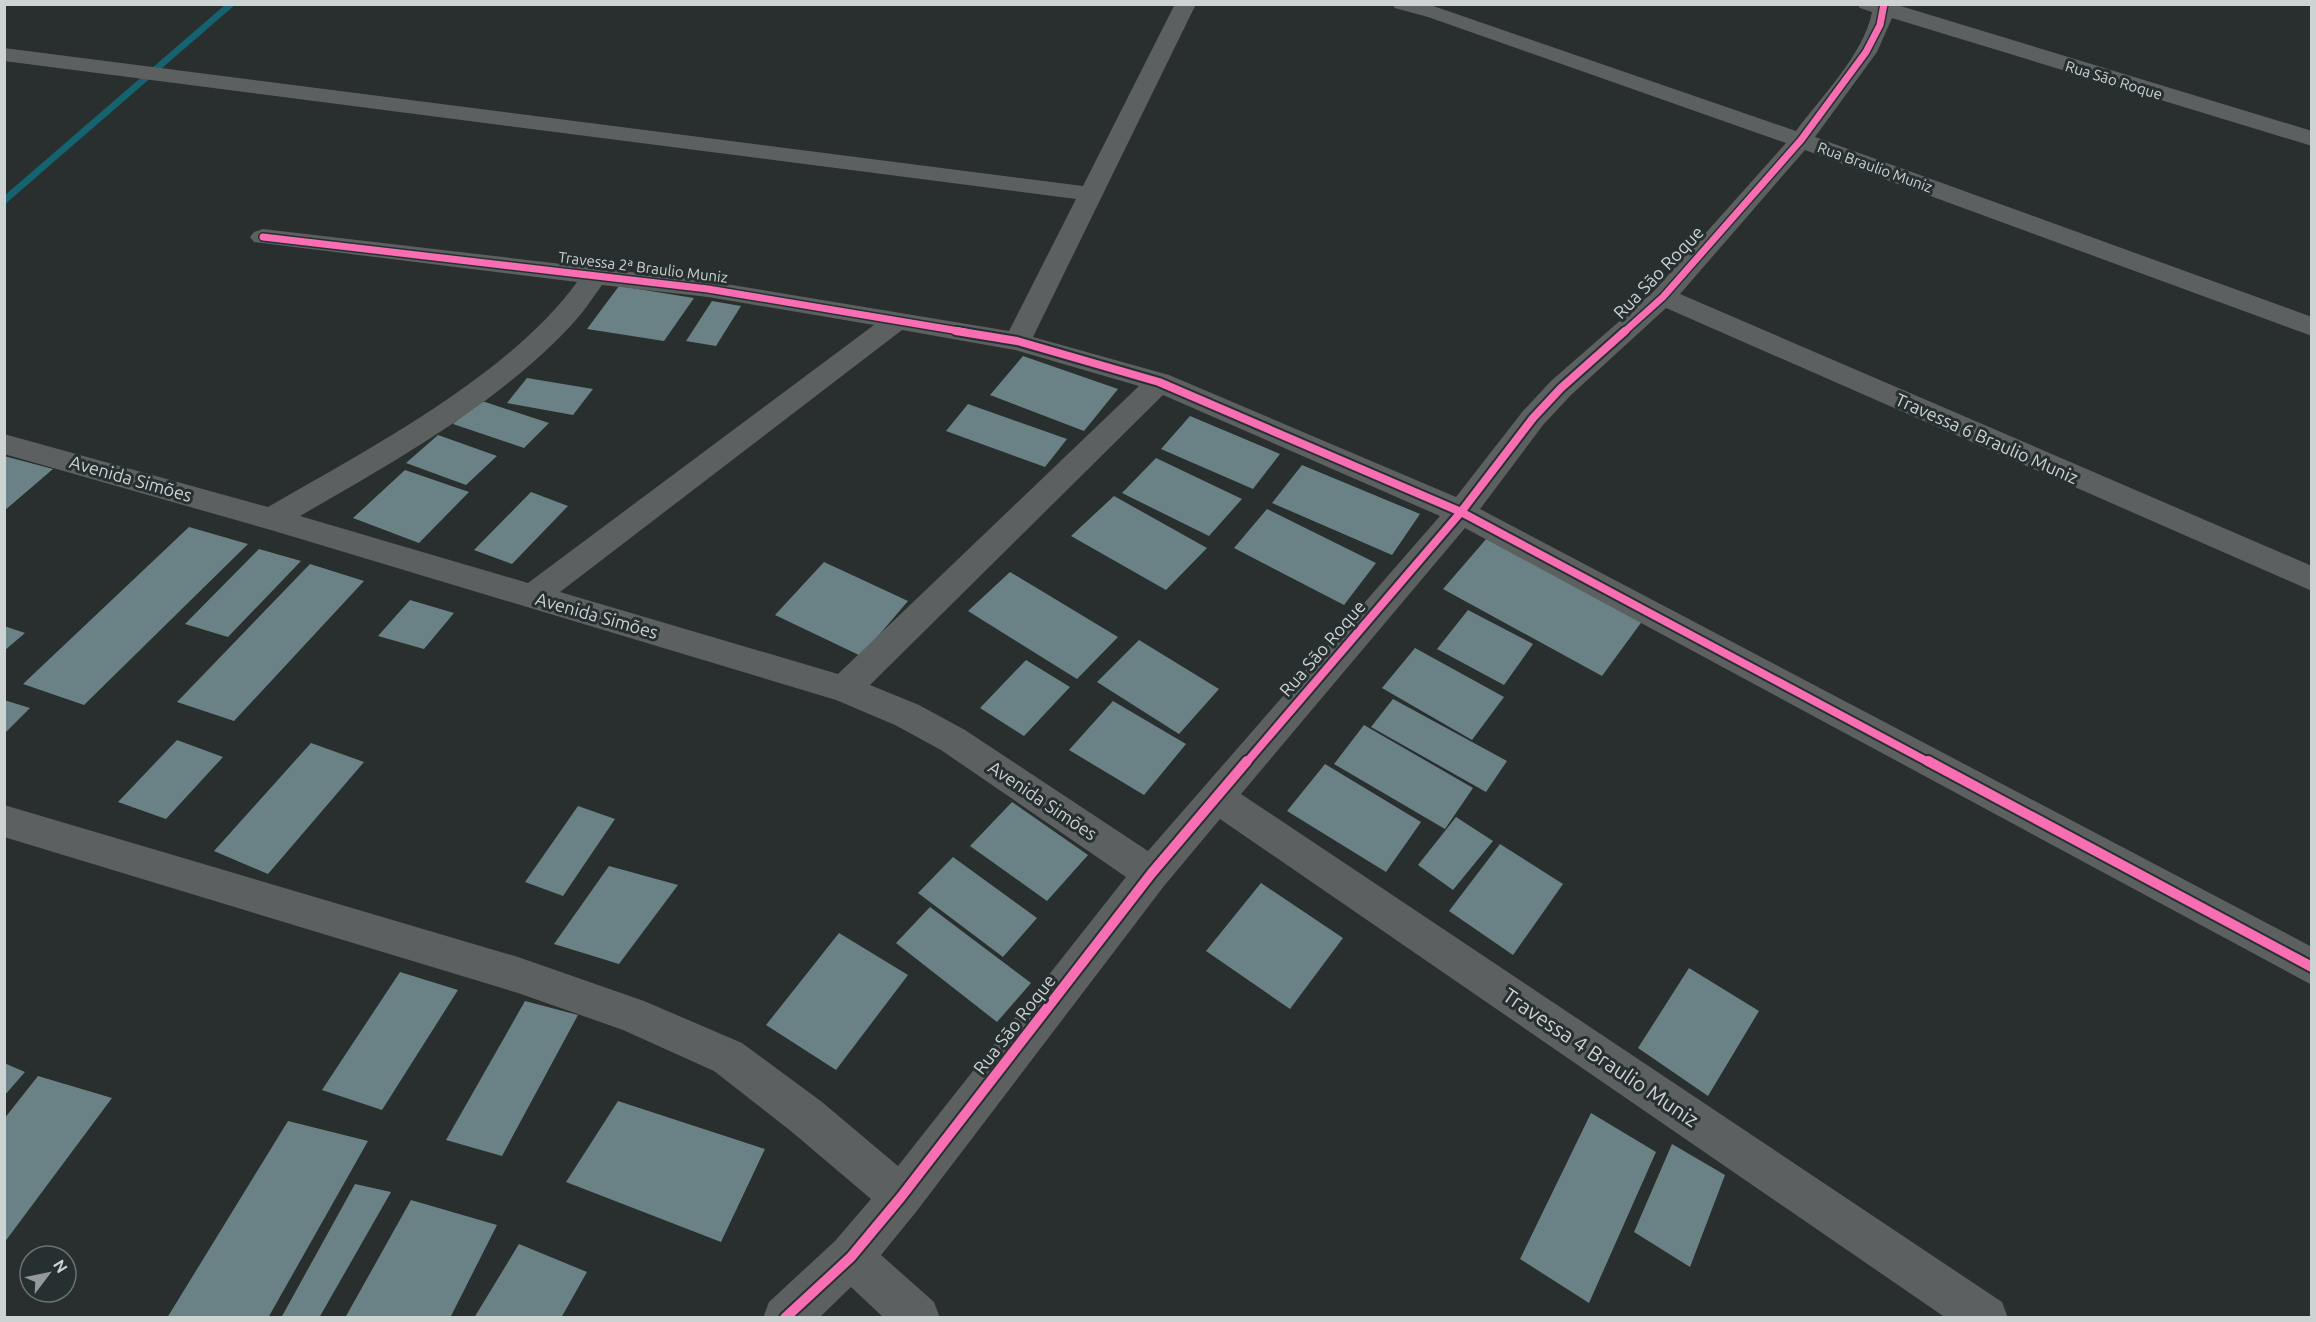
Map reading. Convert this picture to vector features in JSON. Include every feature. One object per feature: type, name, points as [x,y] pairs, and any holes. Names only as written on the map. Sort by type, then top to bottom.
[{"type":"street","points":[[1017,341],[1186,4]]},
{"type":"street","name":"Rua Braulio Muniz","points":[[1402,4],[1447,10],[2312,327]]},
{"type":"street","name":"Rua São Roque","points":[[785,1317],[851,1257],[901,1197],[1150,874],[1461,512],[1533,418],[1562,388],[1663,297],[1801,140],[1866,52],[1880,25],[1878,6],[2312,139]]},
{"type":"street","points":[[4,54],[1092,194]]},
{"type":"street","name":"Travessa 2ª Braulio Muniz","points":[[263,237],[708,289],[1017,341],[1159,382],[1461,512],[2312,967]]},
{"type":"street","points":[[271,519],[383,452],[495,377],[565,315],[594,277]]},
{"type":"street","name":"Travessa 6 Braulio Muniz","points":[[1663,297],[2312,579]]},
{"type":"street","points":[[533,596],[897,321]]},
{"type":"street","points":[[844,689],[1159,382]]},
{"type":"street","name":"Avenida Simões","points":[[4,444],[271,519],[844,689],[908,715],[953,740],[1150,874]]},
{"type":"street","name":"Travessa 4 Braulio Muniz","points":[[1216,797],[1986,1317]]},
{"type":"street","points":[[4,821],[518,975],[630,1014],[728,1057],[807,1117],[901,1197]]},
{"type":"street","points":[[851,1257],[918,1317]]},
{"type":"building","points":[[619,286],[694,298],[664,341],[587,329]]},
{"type":"building","points":[[712,301],[741,306],[716,346],[686,341]]},
{"type":"building","points":[[1023,356],[1118,389],[1084,431],[990,395]]},
{"type":"building","points":[[527,378],[593,389],[573,415],[507,403]]},
{"type":"building","points":[[479,400],[549,423],[524,448],[453,424]]},
{"type":"building","points":[[968,404],[1067,439],[1045,467],[946,431]]},
{"type":"building","points":[[1190,416],[1280,454],[1253,489],[1161,449]]},
{"type":"building","points":[[438,435],[497,456],[466,485],[406,463]]},
{"type":"building","points":[[4,456],[53,469],[4,511]]},
{"type":"building","points":[[1156,458],[1242,499],[1209,536],[1122,493]]},
{"type":"building","points":[[1302,465],[1420,514],[1392,555],[1272,503]]},
{"type":"building","points":[[405,470],[469,492],[419,543],[353,518]]},
{"type":"building","points":[[531,492],[568,506],[512,564],[474,550]]},
{"type":"building","points":[[1114,496],[1207,548],[1166,590],[1071,536]]},
{"type":"building","points":[[1267,509],[1376,563],[1344,605],[1234,548]]},
{"type":"building","points":[[189,527],[248,544],[84,705],[23,684]]},
{"type":"building","points":[[1487,538],[1643,620],[1602,676],[1443,589]]},
{"type":"building","points":[[259,549],[301,561],[228,637],[185,624]]},
{"type":"building","points":[[824,562],[908,601],[861,656],[775,615]]},
{"type":"building","points":[[310,564],[364,581],[234,721],[177,702]]},
{"type":"building","points":[[1010,572],[1118,637],[1077,679],[968,611]]},
{"type":"building","points":[[410,600],[454,613],[424,649],[378,636]]},
{"type":"building","points":[[1468,610],[1533,644],[1504,685],[1437,649]]},
{"type":"building","points":[[4,626],[25,633],[4,651]]},
{"type":"building","points":[[1139,640],[1219,689],[1179,734],[1097,682]]},
{"type":"building","points":[[1415,648],[1504,697],[1472,740],[1382,688]]},
{"type":"building","points":[[1026,660],[1070,687],[1024,736],[980,708]]},
{"type":"building","points":[[1393,699],[1507,761],[1486,792],[1371,727]]},
{"type":"building","points":[[4,700],[30,708],[4,734]]},
{"type":"building","points":[[1113,701],[1186,744],[1144,795],[1069,750]]},
{"type":"building","points":[[1364,725],[1473,788],[1445,829],[1334,764]]},
{"type":"building","points":[[177,740],[223,757],[166,819],[118,802]]},
{"type":"building","points":[[311,743],[364,762],[268,874],[214,851]]},
{"type":"building","points":[[1325,764],[1421,822],[1386,872],[1287,811]]},
{"type":"building","points":[[1012,802],[1088,855],[1047,901],[970,846]]},
{"type":"building","points":[[578,806],[615,819],[563,896],[525,882]]},
{"type":"building","points":[[1456,817],[1493,841],[1453,890],[1418,865]]},
{"type":"building","points":[[1500,844],[1563,884],[1513,955],[1449,911]]},
{"type":"building","points":[[953,857],[1037,918],[1003,957],[918,893]]},
{"type":"building","points":[[609,866],[678,885],[619,964],[554,944]]},
{"type":"building","points":[[1261,883],[1343,938],[1290,1009],[1206,951]]},
{"type":"building","points":[[930,907],[1031,983],[997,1022],[896,943]]},
{"type":"building","points":[[839,933],[908,975],[836,1070],[766,1025]]},
{"type":"building","points":[[1689,968],[1759,1011],[1708,1096],[1638,1048]]},
{"type":"building","points":[[400,972],[458,990],[382,1110],[322,1090]]},
{"type":"building","points":[[525,1001],[578,1015],[502,1156],[446,1140]]},
{"type":"building","points":[[4,1063],[25,1072],[4,1096]]},
{"type":"building","points":[[38,1076],[112,1098],[4,1243],[4,1119]]},
{"type":"building","points":[[618,1101],[765,1149],[721,1242],[566,1182]]},
{"type":"building","points":[[1591,1113],[1656,1152],[1589,1303],[1520,1259]]},
{"type":"building","points":[[288,1121],[368,1141],[268,1318],[167,1318]]},
{"type":"building","points":[[1672,1144],[1725,1175],[1690,1267],[1634,1232]]},
{"type":"building","points":[[355,1184],[391,1192],[319,1318],[281,1318]]},
{"type":"building","points":[[411,1200],[497,1225],[450,1318],[345,1318]]},
{"type":"building","points":[[519,1244],[587,1272],[561,1318],[474,1318]]},
{"type":"waterway","points":[[4,202],[232,4]]},
{"type":"cycle path","points":[[785,1318],[851,1257],[901,1197],[1151,874],[1461,512],[1533,418],[1561,388],[1663,297],[1801,140],[1866,52],[1880,25],[1884,4]]},
{"type":"cycle path","points":[[263,237],[708,289],[1017,341],[1159,382],[1461,512],[2312,967]]}]
